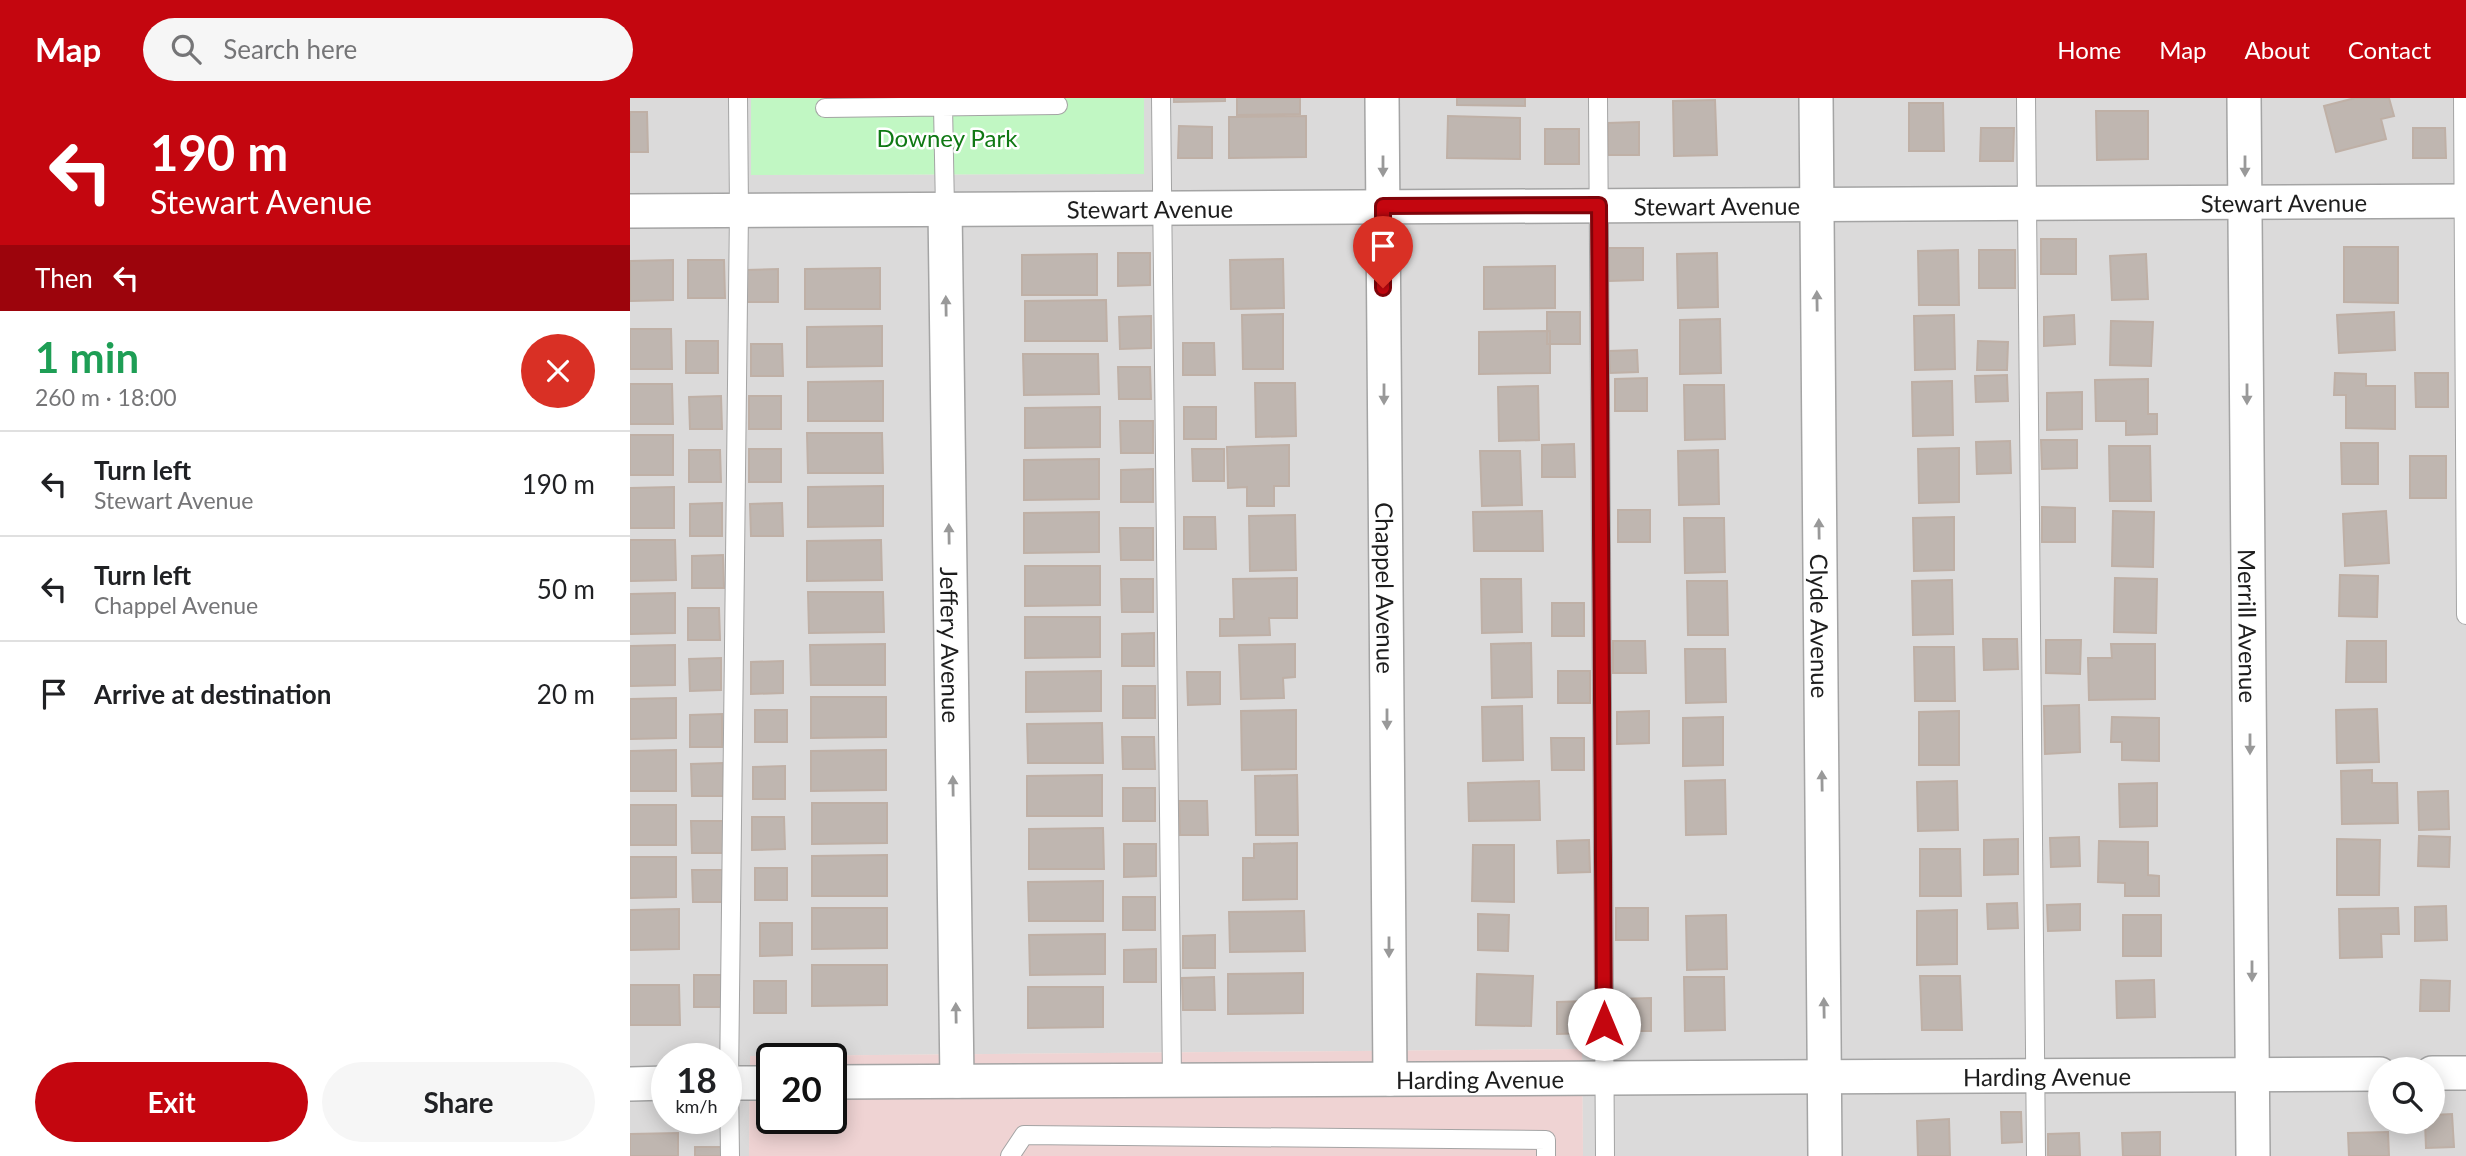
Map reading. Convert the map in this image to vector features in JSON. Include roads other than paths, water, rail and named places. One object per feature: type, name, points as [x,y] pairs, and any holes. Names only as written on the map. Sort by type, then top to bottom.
[{"type":"street","name":"Chappel Avenue","points":[[1382,98],[1390,1079]]},
{"type":"street","name":"Clyde Avenue","points":[[1816,98],[1825,1156]]},
{"type":"street","name":"Merrill Avenue","points":[[2244,98],[2253,1156]]},
{"type":"street","name":"Stewart Avenue","points":[[630,211],[2465,201]]},
{"type":"street","name":"Jeffery Avenue","points":[[945,209],[957,1081]]},
{"type":"street","points":[[2445,1073],[2466,1073]]},
{"type":"street","name":"Harding Avenue","points":[[847,1082],[2368,1074]]},
{"type":"street","points":[[630,1084],[651,1083]]},
{"type":"lane","points":[[728,1043],[739,210],[738,98]]},
{"type":"lane","points":[[1161,98],[1172,1080]]},
{"type":"lane","points":[[1598,98],[1605,1156]]},
{"type":"lane","points":[[2026,98],[2036,1156]]},
{"type":"lane","points":[[2463,98],[2466,615]]},
{"type":"lane","points":[[825,108],[1058,105]]},
{"type":"lane","points":[[943,106],[945,209]]},
{"type":"lane","points":[[729,1134],[730,1156]]},
{"type":"lane","points":[[1010,1156],[1024,1135],[1546,1140],[1546,1156]]},
{"type":"park label","name":"Downey Park","points":[[947,137]]}]
